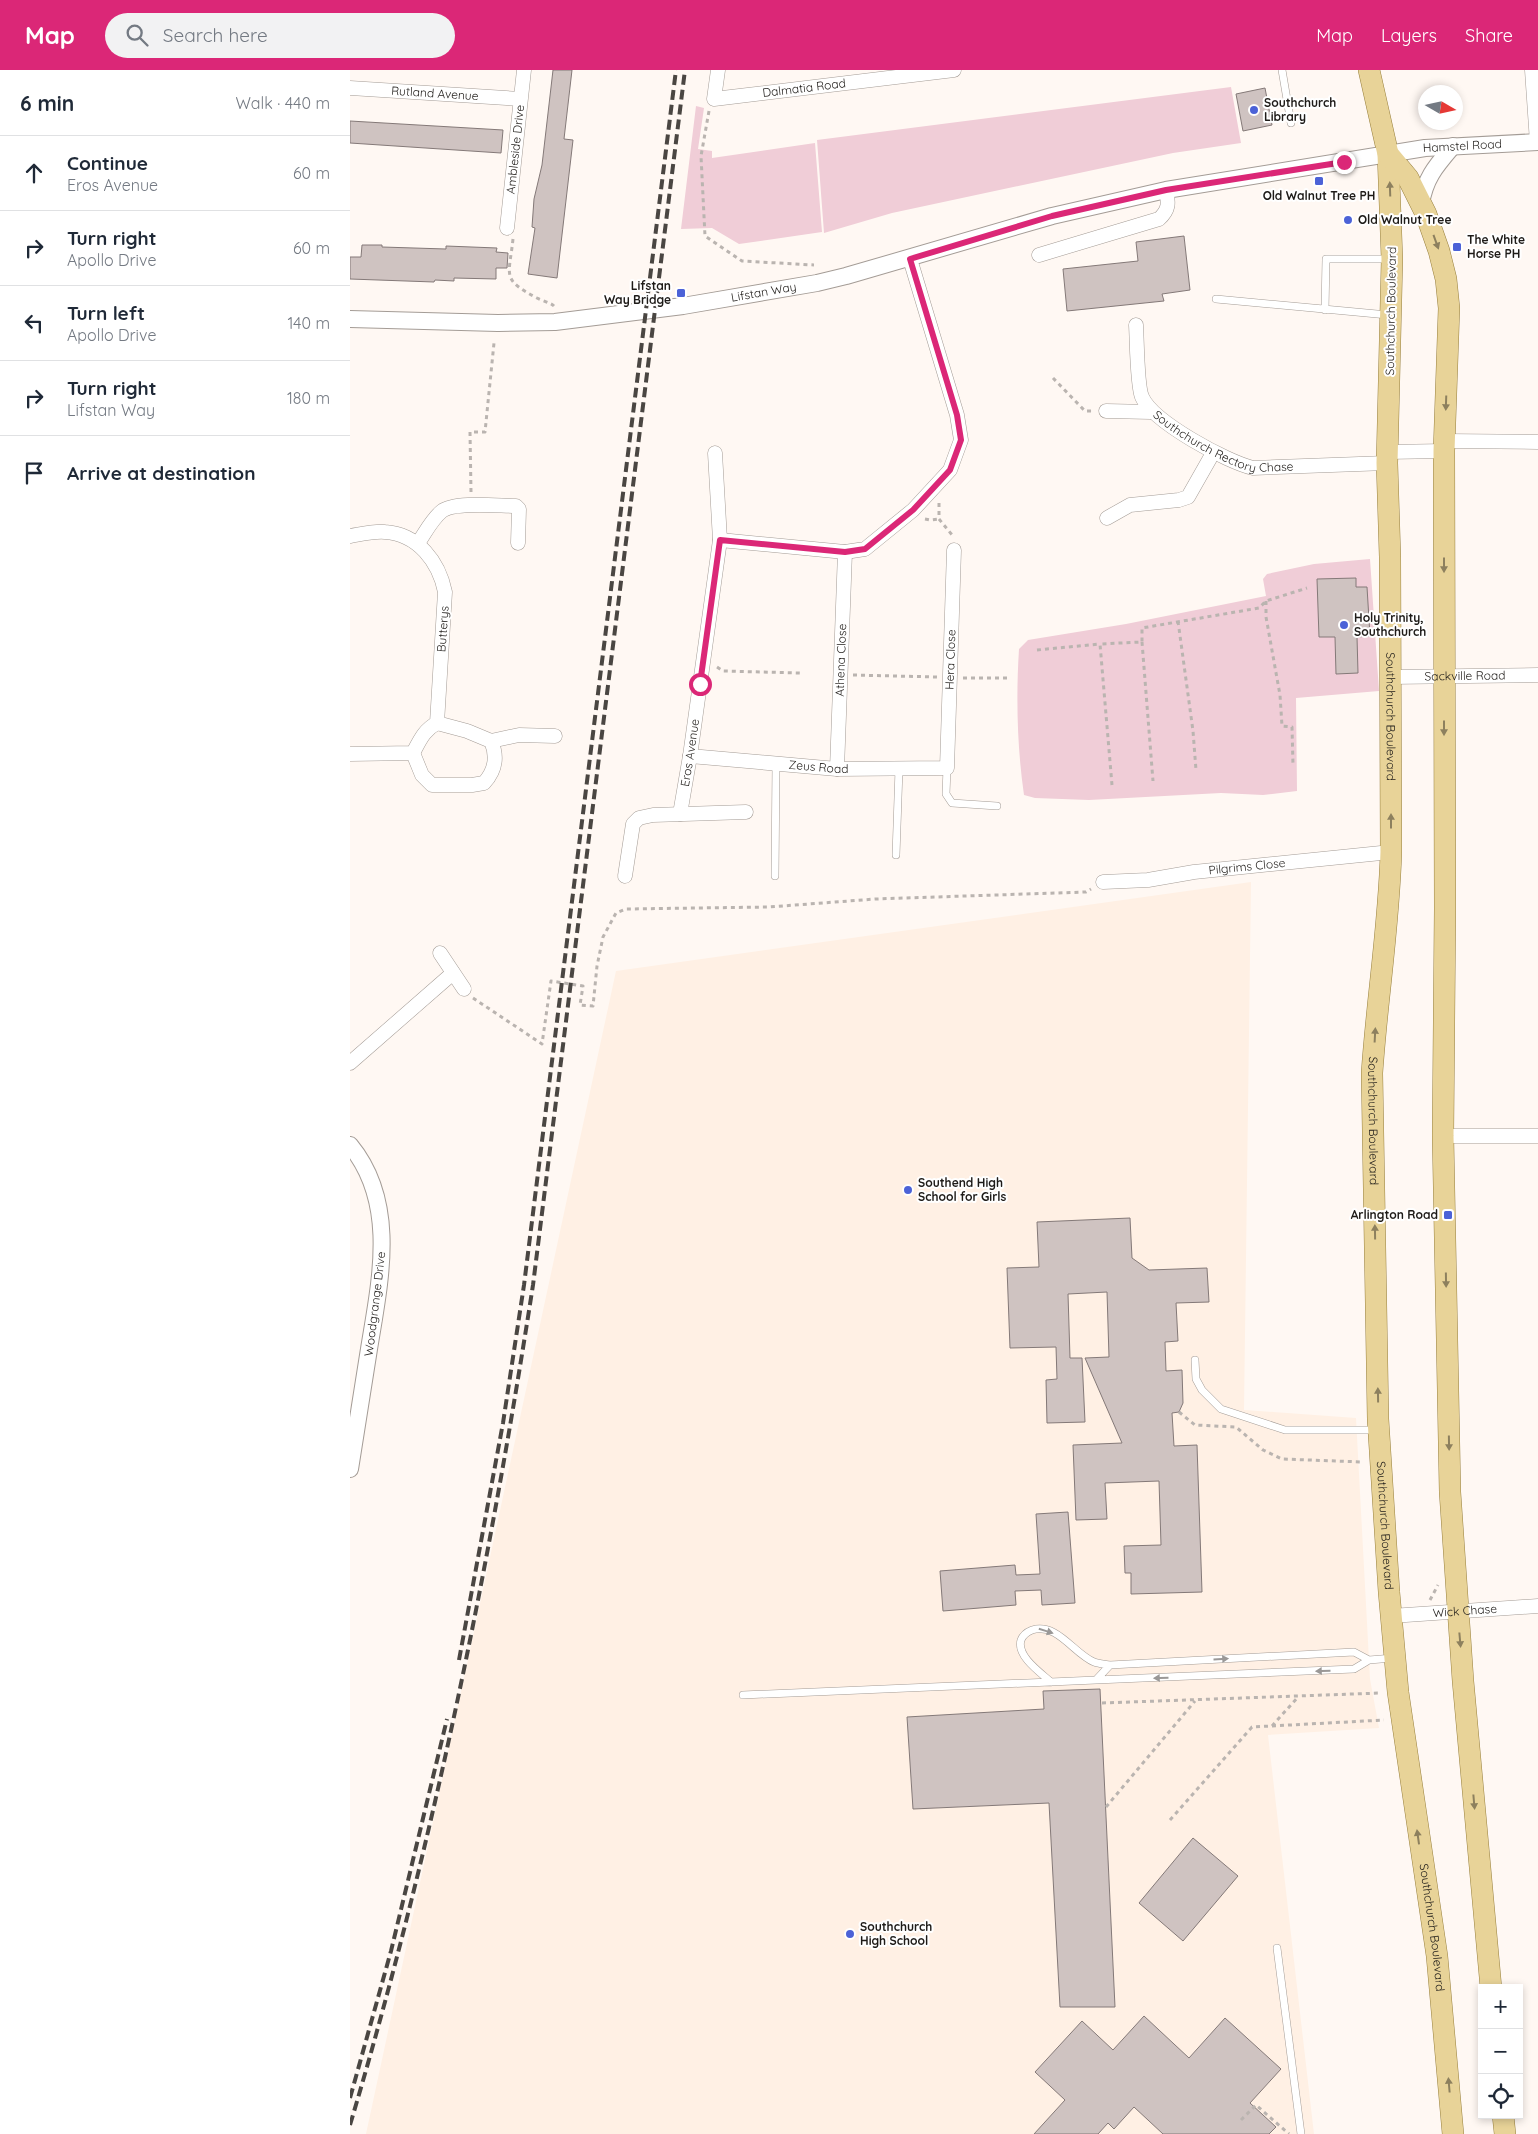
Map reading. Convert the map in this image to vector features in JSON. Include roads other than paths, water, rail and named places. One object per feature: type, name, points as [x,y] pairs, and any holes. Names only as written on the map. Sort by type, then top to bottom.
[{"type":"main road","name":"Southchurch Boulevard","points":[[1369,70],[1388,154],[1392,259],[1387,457],[1391,677],[1390,899],[1375,1027],[1372,1073],[1379,1430],[1398,1692],[1437,1956],[1453,2134]]},
{"type":"main road","points":[[1388,154],[1408,178],[1421,204],[1439,251],[1446,280],[1449,308],[1444,446],[1445,918],[1443,1136],[1450,1492],[1457,1611],[1490,1984]]},
{"type":"main road","points":[[1503,2119],[1505,2134]]},
{"type":"street","name":"Ambleside Drive","points":[[507,228],[524,70]]},
{"type":"street","name":"Dalmatia Road","points":[[718,70],[714,99],[954,70]]},
{"type":"street","points":[[1532,70],[1538,142]]},
{"type":"street","name":"Rutland Avenue","points":[[350,88],[520,99]]},
{"type":"street","name":"Hamstel Road","points":[[1388,154],[1453,146],[1538,142]]},
{"type":"street","points":[[1421,204],[1424,186],[1435,167],[1453,146]]},
{"type":"street","name":"Lifstan Way","points":[[350,319],[498,323],[555,322],[683,306],[817,283],[910,259],[1052,216],[1166,190],[1388,154]]},
{"type":"street","points":[[1039,255],[1159,219],[1166,213],[1168,202],[1166,190]]},
{"type":"street","points":[[720,540],[845,552],[865,549],[913,510],[950,470],[961,440],[957,415],[910,259]]},
{"type":"street","name":"Southchurch Rectory Chase","points":[[1136,324],[1141,396],[1151,412],[1213,453],[1240,465],[1253,468],[1387,457],[1444,446],[1538,442]]},
{"type":"street","points":[[1106,410],[1151,412]]},
{"type":"street","name":"Eros Avenue","points":[[680,814],[690,756],[720,540],[715,453]]},
{"type":"street","points":[[1107,518],[1130,505],[1179,500],[1188,497],[1213,453]]},
{"type":"street","points":[[418,543],[440,512],[448,508],[471,506],[516,506],[519,509],[518,543]]},
{"type":"street","name":"Butterys","points":[[350,536],[386,532],[403,535],[418,543],[433,560],[442,577],[446,592],[437,723]]},
{"type":"street","name":"Hera Close","points":[[947,768],[954,550]]},
{"type":"street","name":"Athena Close","points":[[837,769],[845,552]]},
{"type":"street","name":"Sackville Road","points":[[1391,677],[1538,675]]},
{"type":"street","points":[[437,723],[467,731],[491,742],[495,750],[495,765],[484,783],[472,785],[432,785],[422,775],[413,752],[421,736],[428,728],[437,723]]},
{"type":"street","points":[[491,742],[518,735],[555,736]]},
{"type":"street","points":[[350,754],[413,752]]},
{"type":"street","name":"Zeus Road","points":[[690,756],[837,769],[947,768]]},
{"type":"street","points":[[625,876],[633,824],[639,818],[680,814],[746,812]]},
{"type":"street","name":"Pilgrims Close","points":[[1103,882],[1148,880],[1194,872],[1391,852]]},
{"type":"street","points":[[440,953],[464,989]]},
{"type":"street","points":[[350,1063],[453,973]]},
{"type":"street","points":[[1443,1136],[1538,1136]]},
{"type":"street","name":"Woodgrange Drive","points":[[350,1145],[363,1163],[375,1189],[381,1219],[382,1245],[379,1286],[350,1469]]},
{"type":"street","name":"Wick Chase","points":[[1391,1616],[1538,1606]]},
{"type":"lane","points":[[1282,70],[1291,123]]},
{"type":"lane","points":[[1325,310],[1326,259],[1392,259]]},
{"type":"lane","points":[[1216,299],[1391,316]]},
{"type":"lane","points":[[775,876],[776,764]]},
{"type":"lane","points":[[896,855],[899,768]]},
{"type":"lane","points":[[947,768],[946,794],[952,803],[997,806]]},
{"type":"lane","points":[[1195,1360],[1196,1379],[1202,1390],[1221,1409],[1285,1430],[1379,1430]]},
{"type":"lane","points":[[1051,1682],[1025,1656],[1020,1647],[1022,1639],[1028,1632],[1038,1628],[1049,1630],[1094,1662],[1110,1665],[1354,1652],[1369,1660]]},
{"type":"lane","points":[[743,1695],[1354,1669],[1369,1660],[1396,1658]]},
{"type":"lane","points":[[1096,1680],[1110,1665]]},
{"type":"lane","points":[[1277,1948],[1301,2134]]},
{"type":"railway","points":[[459,1660],[503,1423],[524,1285],[676,70]]},
{"type":"railway","points":[[350,2125],[380,2022],[407,1918],[456,1708],[516,1391],[533,1285],[685,70]]},
{"type":"railway","points":[[350,2098],[391,1951],[447,1719]]},
{"type":"place","name":"Southchurch Library","points":[[1254,110]]},
{"type":"place","name":"Old Walnut Tree PH","points":[[1319,181]]},
{"type":"place","name":"Old Walnut Tree","points":[[1348,220]]},
{"type":"place","name":"The White Horse PH","points":[[1457,247]]},
{"type":"place","name":"Lifstan Way Bridge","points":[[681,293]]},
{"type":"place","name":"Holy Trinity, Southchurch","points":[[1344,625]]},
{"type":"place","name":"Southend High School for Girls","points":[[908,1190]]},
{"type":"place","name":"Arlington Road","points":[[1448,1215]]},
{"type":"place","name":"Southchurch High School","points":[[850,1934]]}]
